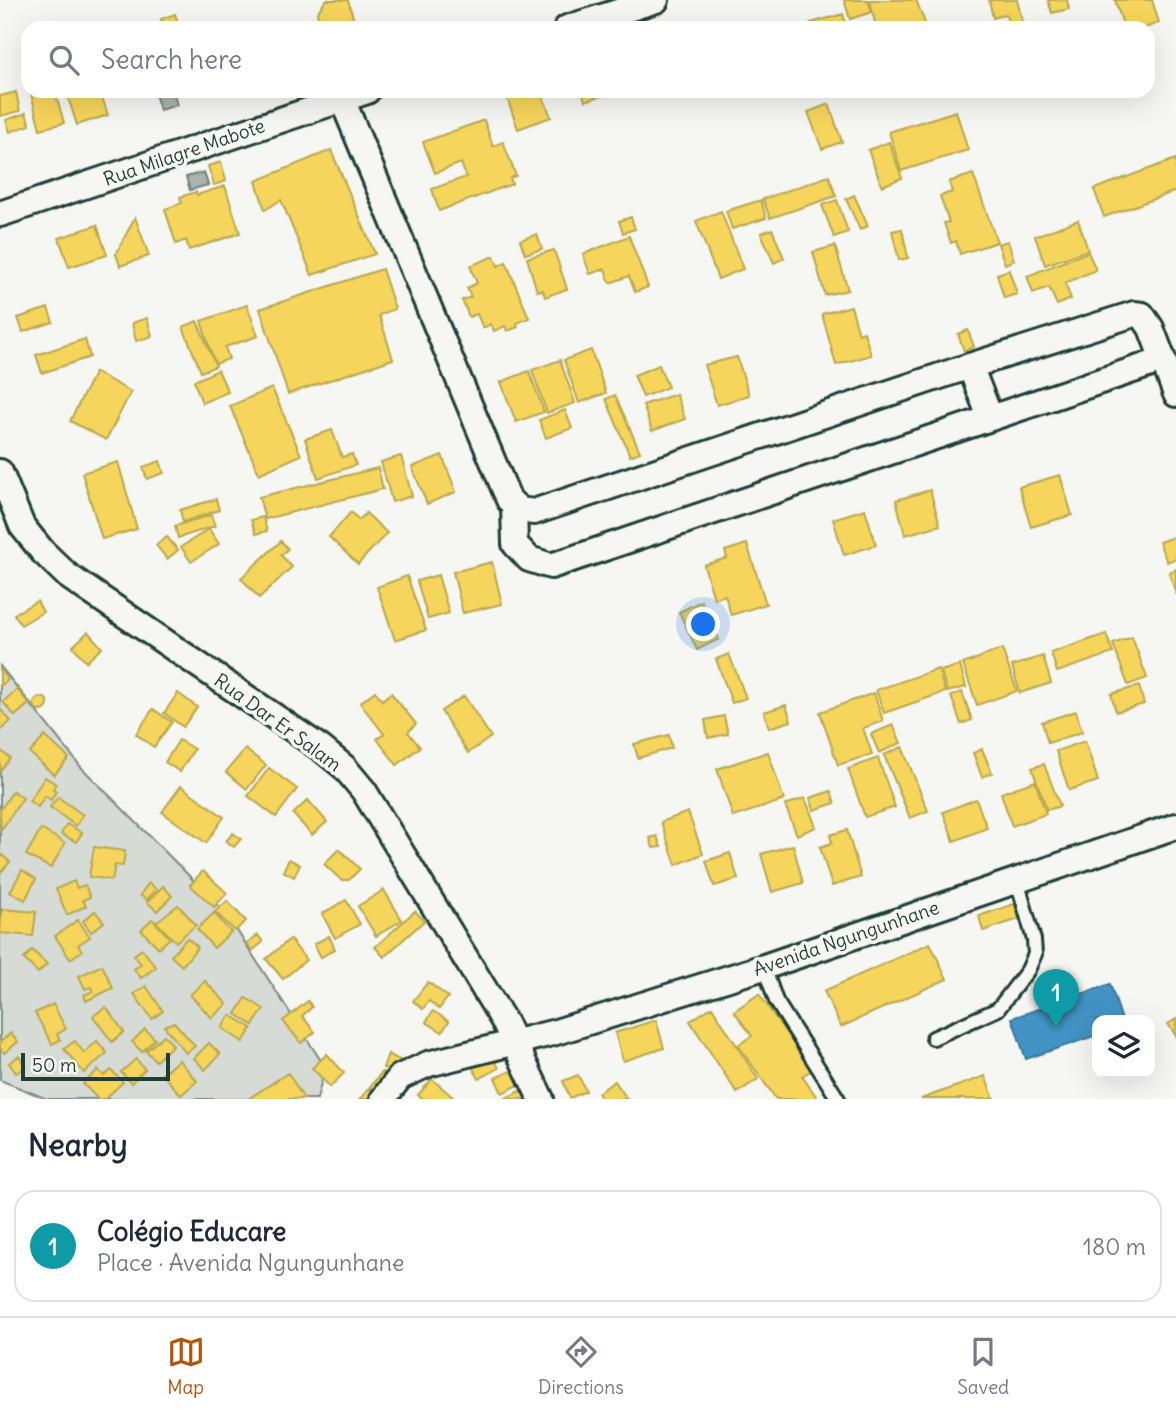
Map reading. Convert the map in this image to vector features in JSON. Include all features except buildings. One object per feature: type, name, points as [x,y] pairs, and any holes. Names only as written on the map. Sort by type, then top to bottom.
[{"type":"street","points":[[589,21],[656,0]]},
{"type":"street","name":"Rua Milagre Mabote","points":[[0,214],[345,98]]},
{"type":"street","points":[[342,99],[509,500],[520,510],[534,512],[970,366],[1135,314],[1142,315],[1151,328],[1176,394]]},
{"type":"street","points":[[514,506],[515,544],[528,559],[551,566],[1163,360]]},
{"type":"street","points":[[970,366],[990,417]]},
{"type":"street","name":"Rua Dar Er Salam","points":[[0,472],[22,526],[43,552],[68,576],[322,749],[344,767],[364,790],[505,1023],[541,1099]]},
{"type":"street","name":"Avenida Ngungunhane","points":[[383,1099],[400,1077],[419,1068],[556,1032],[764,967],[1176,826]]},
{"type":"lane","points":[[933,1038],[998,1009],[1028,970],[1035,954],[1034,940],[1017,880]]},
{"type":"lane","points":[[764,967],[776,1000],[838,1099]]},
{"type":"shaded area","points":[[156,98],[175,98],[177,105],[160,110]]},
{"type":"shaded area","points":[[204,172],[208,185],[190,190],[186,177]]},
{"type":"shaded area","points":[[0,666],[81,767],[225,912],[325,1067],[317,1099],[47,1099],[0,1080]]},
{"type":"place","name":"Colégio Educare","points":[[1056,1027]]}]
